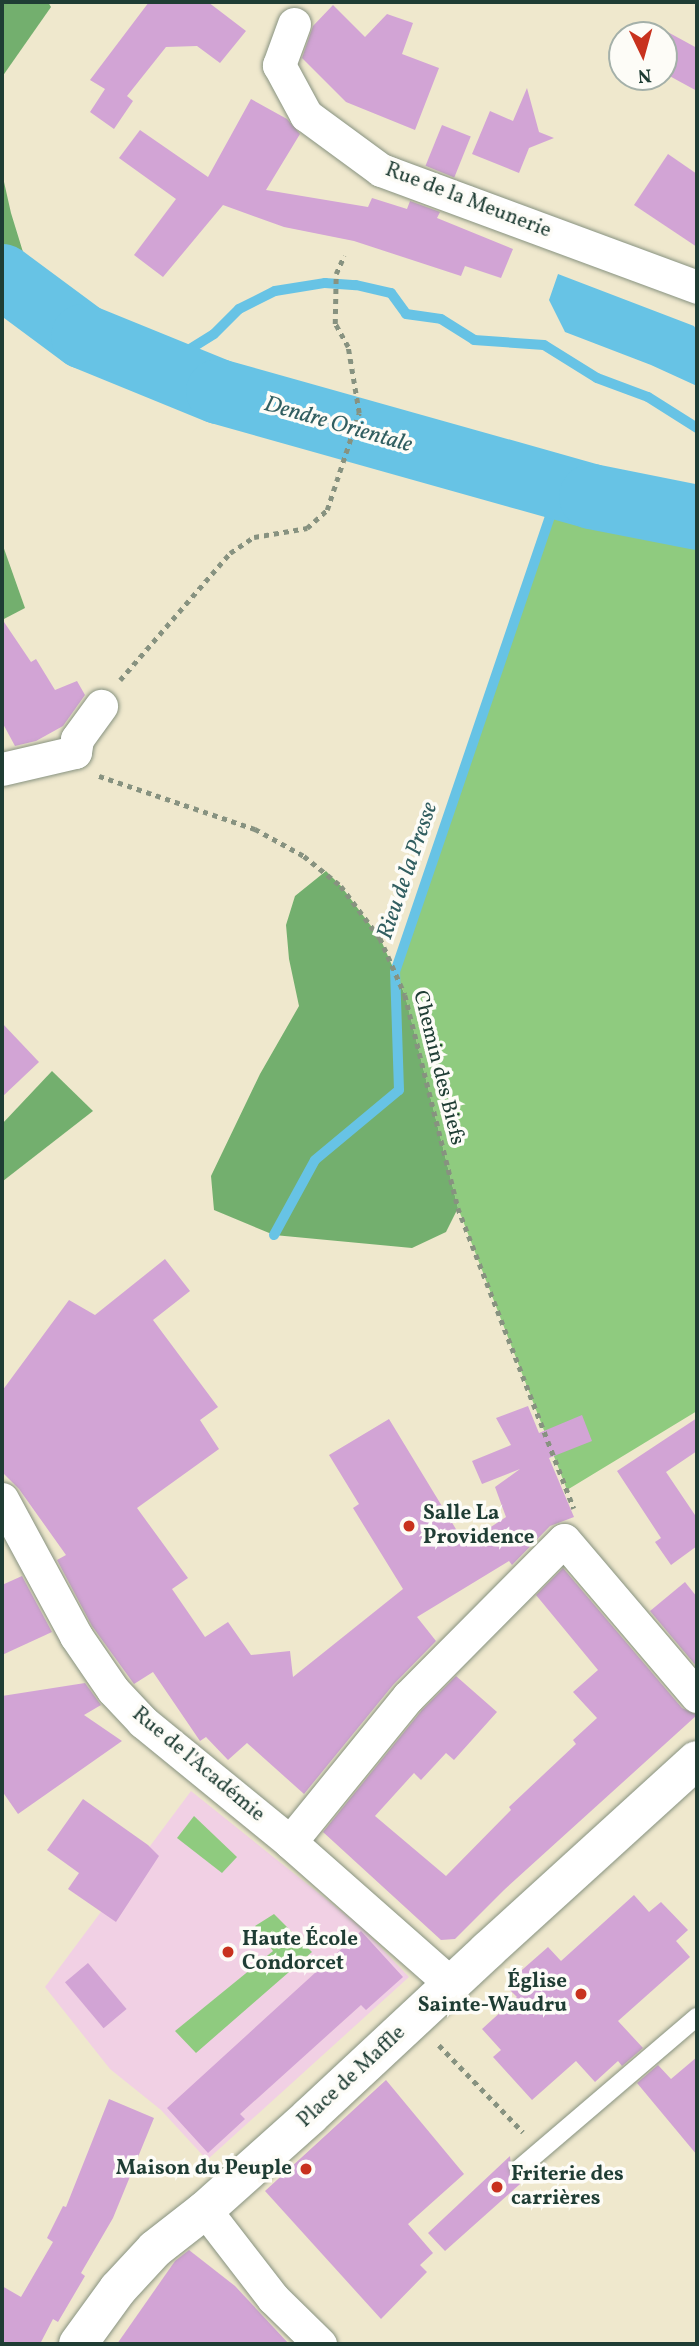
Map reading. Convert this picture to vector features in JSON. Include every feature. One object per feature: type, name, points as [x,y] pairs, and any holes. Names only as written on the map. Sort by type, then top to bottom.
[{"type":"street","name":"Rue de la Meunerie","points":[[294,24],[279,65],[306,115],[381,170],[697,287]]},
{"type":"street","points":[[2,769],[75,752],[77,738],[101,706]]},
{"type":"street","name":"Rue de l'Académie","points":[[2,1499],[76,1636],[113,1690],[143,1721],[290,1842],[451,1984]]},
{"type":"street","points":[[290,1842],[428,1677],[564,1540],[697,1696]]},
{"type":"street","name":"Place de Maffle","points":[[78,2344],[118,2289],[155,2249],[205,2210],[451,1984],[693,1774]]},
{"type":"street","points":[[205,2210],[273,2298],[320,2344]]},
{"type":"lane","points":[[520,2168],[697,2017]]},
{"type":"path","points":[[101,706],[230,553],[254,537],[307,528],[327,510],[359,413],[348,347],[335,324],[336,279],[344,256]]},
{"type":"path","name":"Chemin des Biefs","points":[[75,752],[99,776],[255,829],[304,856],[341,886],[380,938],[405,995],[458,1208],[579,1521],[574,1553]]},
{"type":"path","points":[[414,2019],[540,2150]]},
{"type":"shaded area","name":"Haute École Condorcet","points":[[191,1791],[361,1927],[409,1977],[207,2160],[161,2110],[110,2069],[45,1987]]},
{"type":"green space","points":[[2,2],[48,2],[51,7],[2,77]]},
{"type":"green space","points":[[2,173],[11,213],[23,252],[2,250]]},
{"type":"green space","points":[[560,487],[697,517],[697,1411],[567,1490],[458,1208],[405,995],[396,974]]},
{"type":"green space","points":[[2,543],[25,608],[2,620]]},
{"type":"green space","points":[[326,871],[341,886],[380,938],[405,995],[458,1208],[446,1232],[412,1248],[274,1235],[214,1210],[211,1176],[260,1074],[299,1006],[289,959],[286,925],[295,896]]},
{"type":"green space","points":[[52,1071],[93,1111],[3,1181],[2,1124]]},
{"type":"green space","points":[[194,1816],[237,1857],[222,1873],[177,1838]]},
{"type":"green space","points":[[274,1914],[312,1952],[196,2053],[175,2031],[273,1951],[255,1926]]},
{"type":"water","points":[[558,274],[694,326],[697,331],[697,386],[565,332],[549,300]]},
{"type":"building","points":[[149,2],[208,2],[246,31],[220,63],[197,46],[166,47],[127,96],[133,101],[114,129],[90,112],[105,89],[90,80]]},
{"type":"building","points":[[333,5],[365,37],[387,14],[413,23],[402,54],[439,68],[415,130],[346,102],[302,58],[313,26]]},
{"type":"building","points":[[678,38],[697,48],[697,91],[678,81]]},
{"type":"building","points":[[527,88],[539,132],[554,138],[529,148],[519,173],[472,154],[490,111],[513,121]]},
{"type":"building","points":[[251,99],[287,119],[300,134],[266,190],[368,207],[372,198],[407,209],[410,201],[440,212],[437,218],[513,249],[501,278],[465,266],[461,276],[354,241],[284,227],[223,205],[163,277],[134,255],[176,199],[119,158],[140,130],[208,177]]},
{"type":"building","points":[[442,125],[471,137],[454,177],[426,166]]},
{"type":"building","points":[[668,154],[697,174],[697,247],[634,205]]},
{"type":"building","points":[[2,619],[31,662],[36,659],[55,690],[77,681],[85,695],[63,726],[36,741],[15,746],[2,722]]},
{"type":"building","points":[[2,1023],[39,1062],[2,1097]]},
{"type":"building","points":[[165,1259],[190,1291],[153,1320],[218,1407],[200,1420],[219,1449],[137,1508],[188,1578],[172,1589],[205,1637],[228,1622],[251,1655],[290,1651],[293,1677],[403,1589],[353,1508],[359,1504],[329,1455],[389,1419],[465,1544],[506,1517],[495,1487],[520,1469],[482,1484],[472,1461],[511,1445],[496,1418],[528,1406],[539,1433],[582,1415],[592,1441],[549,1458],[574,1517],[550,1526],[512,1565],[509,1561],[417,1617],[436,1641],[393,1685],[304,1794],[247,1743],[228,1760],[206,1737],[200,1741],[153,1672],[134,1684],[92,1626],[57,1560],[66,1555],[19,1489],[2,1472],[2,1391],[69,1300],[95,1315]]},
{"type":"building","points":[[697,1418],[697,1451],[666,1472],[697,1518],[697,1546],[671,1565],[655,1542],[661,1538],[617,1471]]},
{"type":"building","points":[[563,1568],[682,1708],[697,1715],[504,1890],[455,1939],[441,1940],[323,1832],[422,1710],[456,1676],[497,1712],[454,1760],[446,1753],[421,1780],[414,1773],[375,1816],[446,1876],[511,1810],[509,1807],[576,1744],[573,1740],[597,1718],[573,1692],[598,1670],[536,1595]]},
{"type":"building","points":[[22,1576],[52,1632],[2,1655],[2,1585]]},
{"type":"building","points":[[685,1582],[697,1597],[697,1667],[650,1611]]},
{"type":"building","points":[[85,1683],[101,1705],[84,1715],[122,1741],[18,1814],[2,1791],[2,1696]]},
{"type":"building","points":[[83,1799],[148,1845],[159,1856],[116,1922],[68,1889],[79,1873],[47,1850]]},
{"type":"building","name":"Église Sainte-Waudru","points":[[634,1895],[649,1912],[661,1902],[688,1930],[676,1941],[690,1957],[618,2021],[643,2048],[622,2066],[618,2061],[595,2082],[576,2061],[532,2100],[493,2057],[501,2050],[482,2029],[517,1997],[505,1985],[548,1947],[561,1961]]},
{"type":"building","points":[[361,1931],[403,1977],[366,2010],[361,2005],[240,2114],[245,2119],[208,2153],[167,2108]]},
{"type":"building","points":[[88,1963],[127,2009],[104,2028],[65,1982]]},
{"type":"building","points":[[697,2057],[697,2155],[637,2083],[658,2065],[671,2079]]},
{"type":"building","points":[[386,2080],[464,2174],[408,2224],[433,2253],[420,2265],[427,2272],[381,2319],[265,2191]]},
{"type":"building","points":[[109,2099],[154,2118],[113,2218],[81,2273],[85,2276],[58,2322],[53,2319],[40,2344],[2,2344],[2,2286],[21,2297],[53,2242],[47,2238],[63,2206],[66,2207]]},
{"type":"building","points":[[510,2156],[512,2176],[517,2179],[528,2177],[445,2251],[428,2233]]},
{"type":"building","points":[[189,2250],[235,2286],[289,2344],[117,2344],[175,2261]]},
{"type":"waterway","name":"Dendre Orientale","points":[[2,276],[83,336],[218,391],[591,496],[697,517]]},
{"type":"waterway","points":[[161,367],[214,334],[239,309],[275,291],[325,283],[356,285],[391,293],[406,314],[441,319],[474,340],[544,345],[597,378],[648,397],[697,428]]},
{"type":"waterway","name":"Rieu de la Presse","points":[[274,1235],[315,1160],[399,1090],[395,972],[560,487]]},
{"type":"place","name":"Salle La Providence","points":[[409,1526]]},
{"type":"place","name":"Haute École Condorcet","points":[[228,1952]]},
{"type":"place","name":"Église Sainte-Waudru","points":[[581,1994]]},
{"type":"place","name":"Maison du Peuple","points":[[306,2169]]},
{"type":"place","name":"Friterie des carrières","points":[[497,2187]]}]
